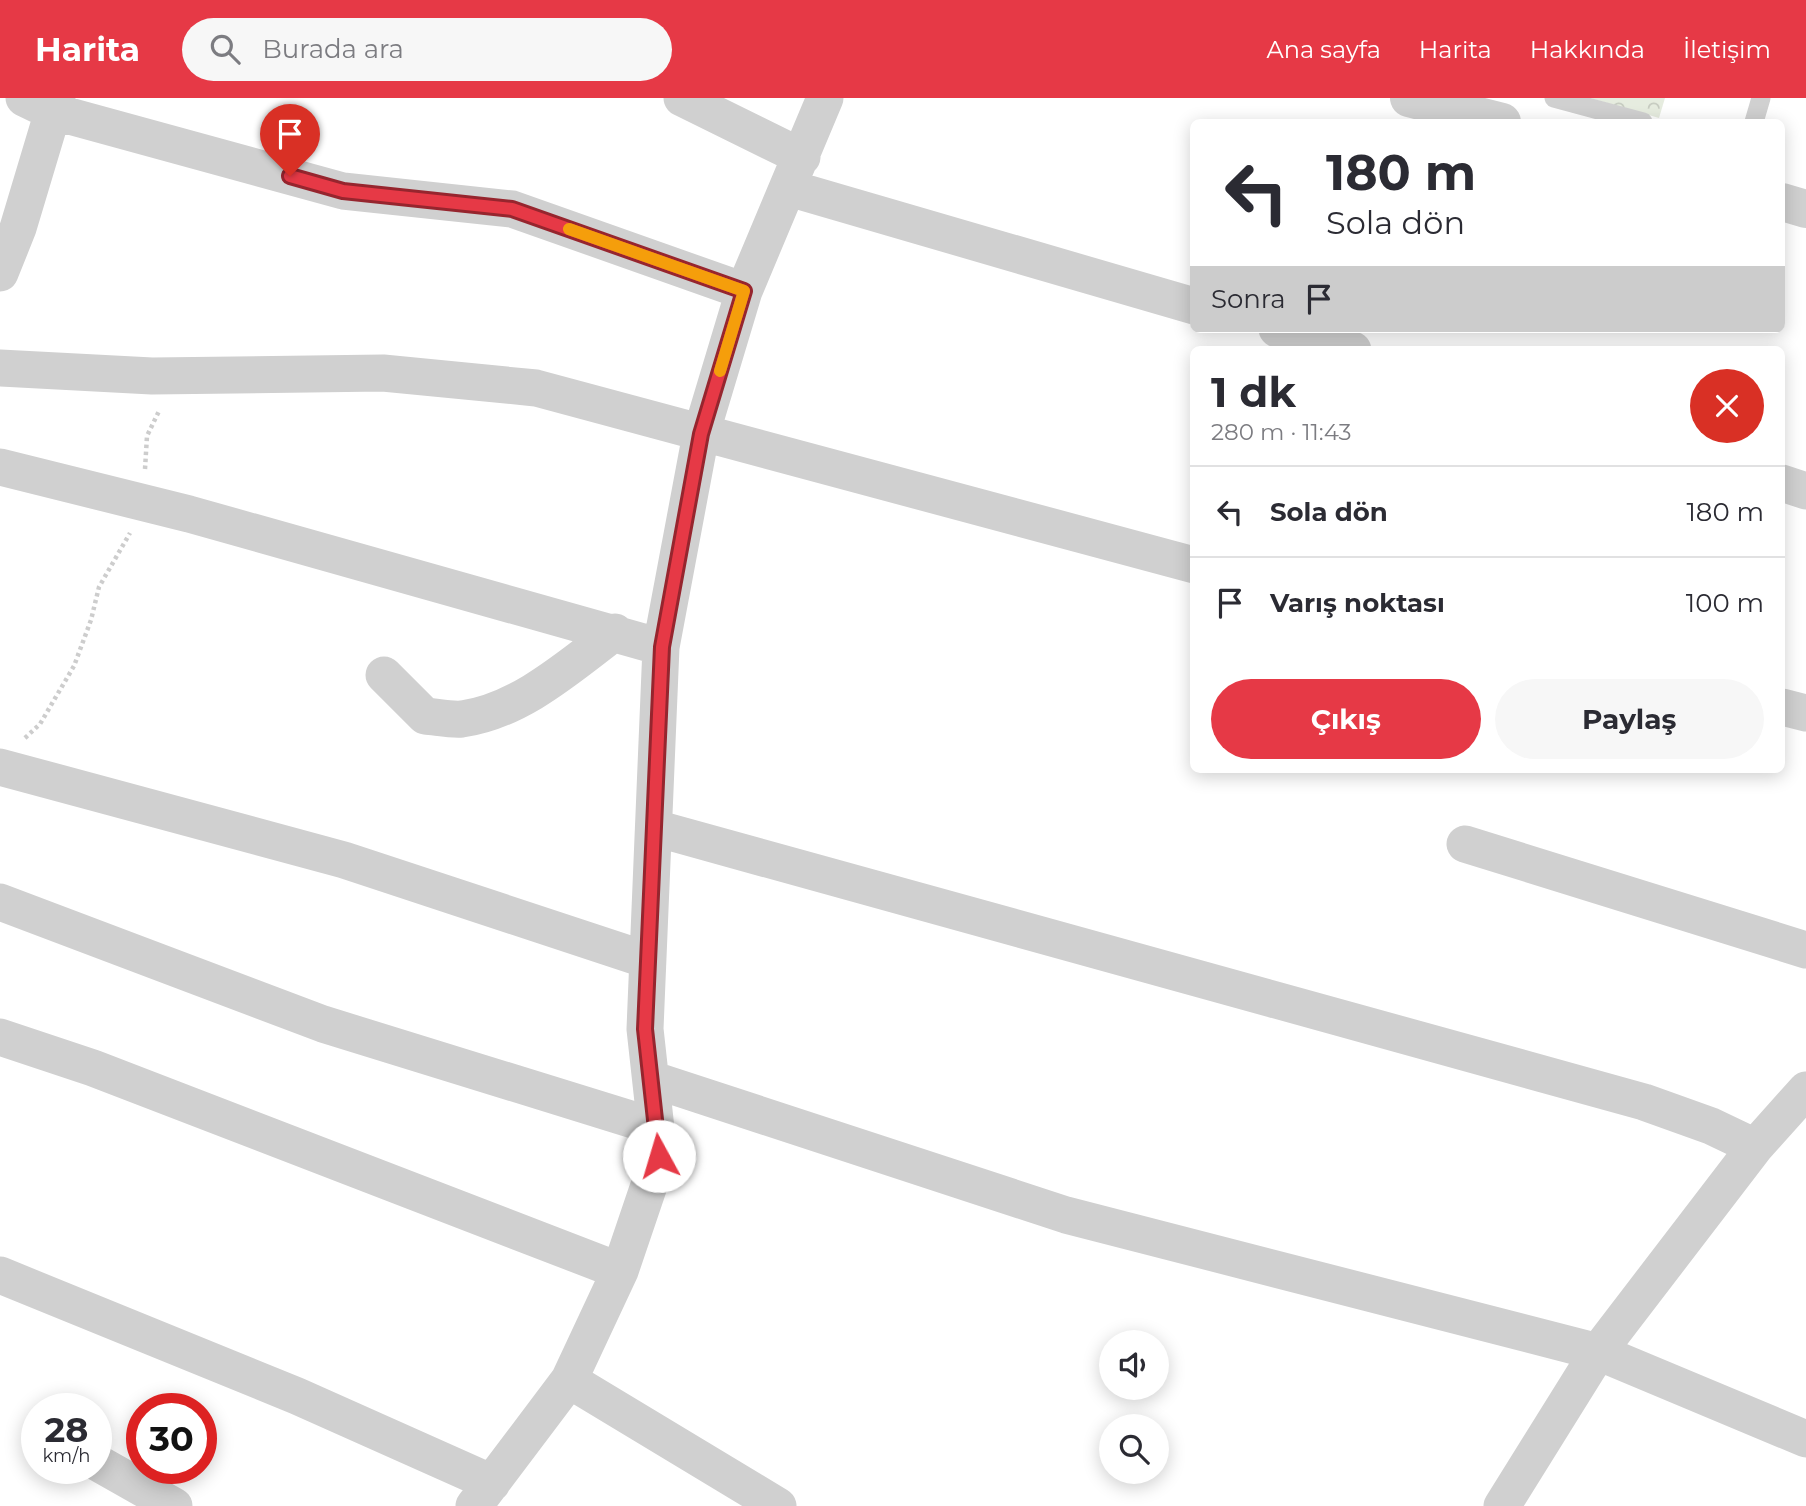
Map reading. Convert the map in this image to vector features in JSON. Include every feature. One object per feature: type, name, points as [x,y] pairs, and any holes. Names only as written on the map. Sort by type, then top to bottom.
[{"type":"street","points":[[682,98],[796,173],[1190,305]]},
{"type":"street","points":[[0,1275],[297,1396],[483,1494],[569,1380],[620,1271],[659,1156],[645,1029],[662,647],[701,434],[744,291],[796,173],[825,98]]},
{"type":"street","points":[[1409,98],[1490,119]]},
{"type":"street","points":[[0,273],[18,228],[44,102],[343,191],[512,209],[744,291]]},
{"type":"street","points":[[1785,203],[1806,209]]},
{"type":"street","points":[[1291,333],[1339,346]]},
{"type":"street","points":[[0,368],[178,375],[383,373],[536,388],[1190,564]]},
{"type":"street","points":[[0,467],[151,504],[662,647]]},
{"type":"street","points":[[1785,484],[1806,491]]},
{"type":"street","points":[[384,675],[425,716],[460,719],[496,711],[555,678],[615,632]]},
{"type":"street","points":[[1785,707],[1806,713]]},
{"type":"street","points":[[10,755],[344,860],[647,960]]},
{"type":"street","points":[[654,828],[1644,1102],[1711,1126],[1755,1147]]},
{"type":"street","points":[[1465,844],[1806,950]]},
{"type":"street","points":[[0,902],[323,1024],[656,1127]]},
{"type":"street","points":[[0,1037],[93,1069],[620,1271]]},
{"type":"street","points":[[651,1079],[1066,1215],[1598,1352],[1806,1439]]},
{"type":"street","points":[[1510,1503],[1598,1352],[1755,1147],[1806,1090]]},
{"type":"street","points":[[569,1380],[778,1506]]},
{"type":"street","points":[[112,1471],[174,1506]]},
{"type":"lane","points":[[1554,98],[1632,119]]},
{"type":"lane","points":[[1756,119],[1761,98]]},
{"type":"path","points":[[10,755],[40,724],[74,666],[91,620],[99,587],[116,553],[151,504],[145,467],[147,436],[178,375]]},
{"type":"green space","points":[[1590,98],[1665,98],[1659,118]]},
{"type":"slow traffic","points":[[569,229],[744,291],[720,371]]},
{"type":"route","points":[[290,176],[343,191],[512,209],[744,291],[701,434],[662,647],[645,1029],[659,1156]]}]
